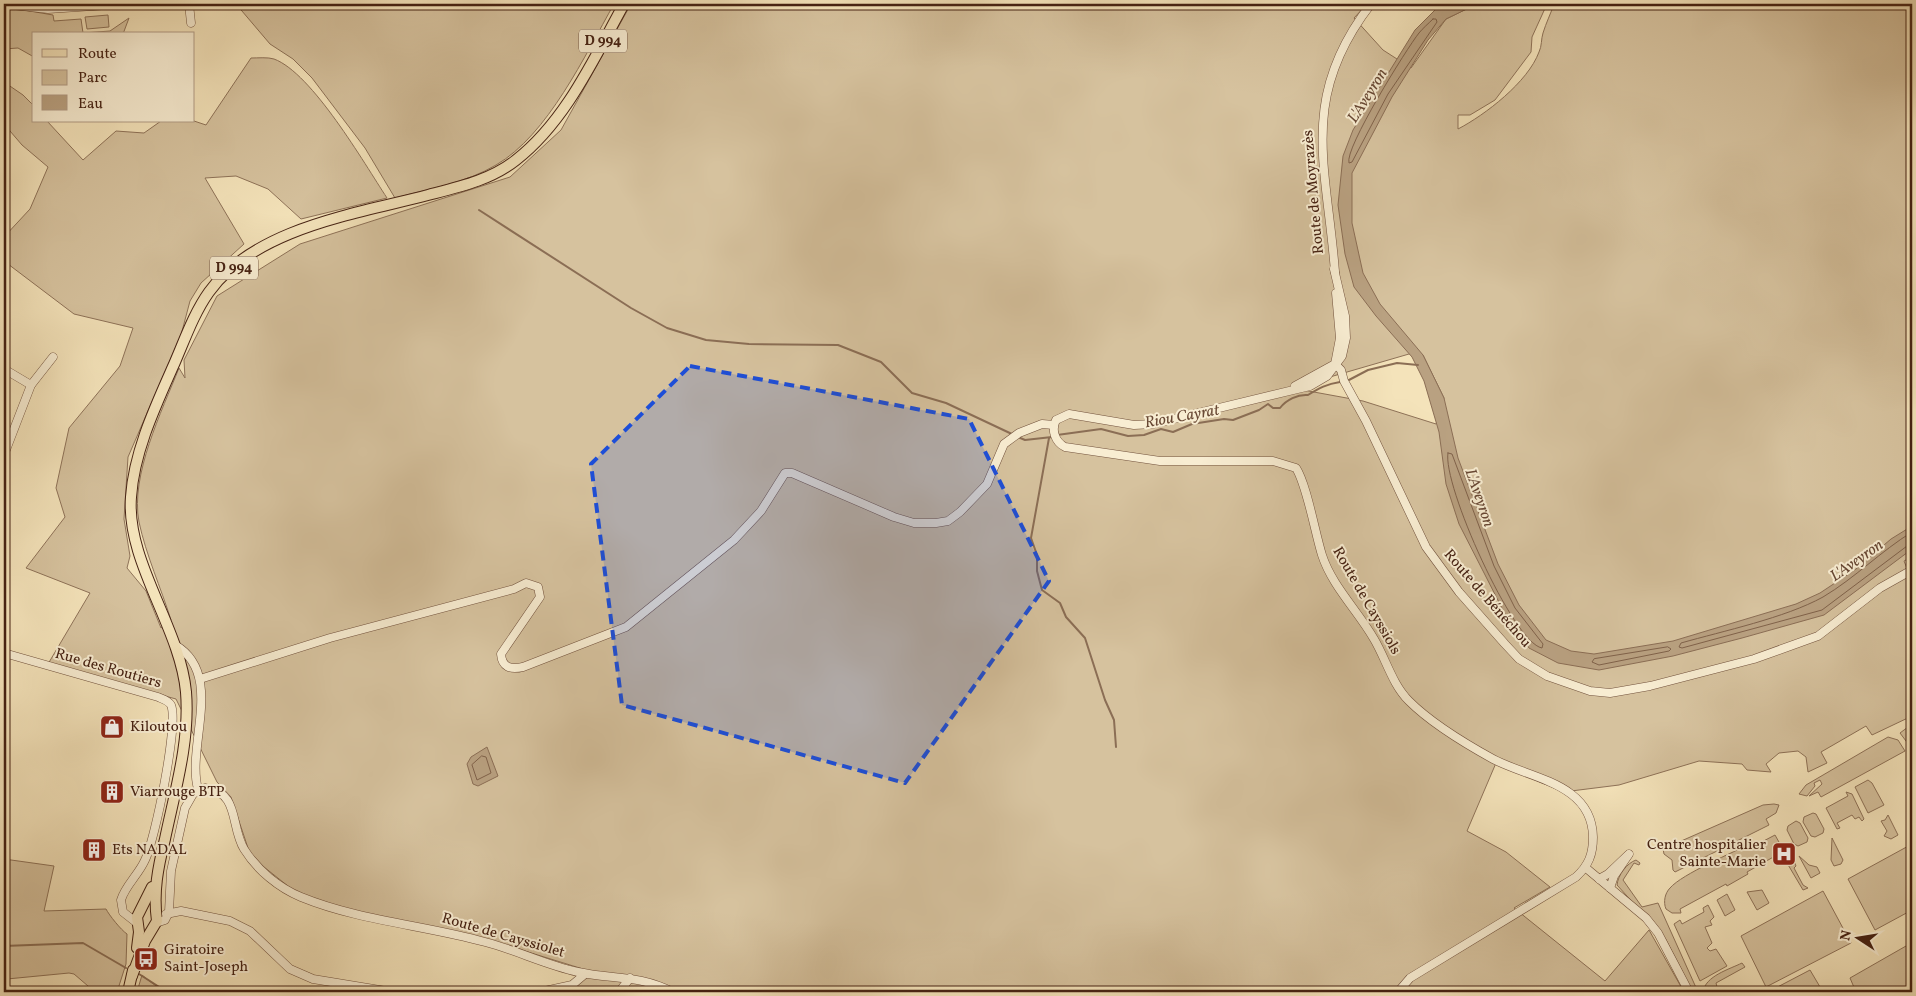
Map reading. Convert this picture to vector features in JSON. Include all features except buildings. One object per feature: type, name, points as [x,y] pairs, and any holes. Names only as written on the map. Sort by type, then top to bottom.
[{"type":"main road","name":"D 994","points":[[132,976],[155,920],[156,880],[180,767],[187,712],[182,669],[136,539],[130,500],[136,461],[167,379],[194,318],[210,291],[243,259],[281,237],[459,187],[489,177],[515,161],[543,135],[564,107],[624,4]]},
{"type":"main road","name":"D 994","points":[[128,992],[140,918],[156,880]]},
{"type":"main road","points":[[150,910],[155,920],[145,929],[140,918],[150,910]]},
{"type":"street","points":[[4,6],[9,4],[48,9],[124,4]]},
{"type":"street","points":[[189,4],[191,23]]},
{"type":"street","name":"Route de Moyrazès","points":[[1335,364],[1340,338],[1322,155],[1324,111],[1335,62],[1352,30],[1371,4]]},
{"type":"street","points":[[4,455],[31,385],[53,357]]},
{"type":"street","points":[[200,679],[330,638],[514,589],[526,584],[538,587],[540,597],[501,654],[501,662],[505,666],[515,669],[523,667],[626,627],[734,540],[761,511],[785,473],[792,473],[894,517],[914,522],[936,523],[948,520],[960,512],[988,484],[997,455],[1004,444],[1016,435],[1042,424],[1054,427],[1056,420],[1069,414],[1134,425],[1153,424],[1287,390],[1335,364]]},
{"type":"street","name":"Route de Bénéchou","points":[[1335,364],[1341,370],[1344,381],[1366,422],[1426,547],[1460,592],[1514,654],[1532,669],[1547,676],[1590,691],[1610,693],[1650,686],[1754,659],[1818,636],[1880,588],[1912,570]]},
{"type":"street","points":[[4,369],[31,385]]},
{"type":"street","name":"Route de Cayssiols","points":[[1054,427],[1057,440],[1065,447],[1160,461],[1273,461],[1296,468],[1323,558],[1374,639],[1400,690],[1409,702],[1452,734],[1494,759],[1557,786],[1577,798],[1590,814],[1593,828],[1592,854],[1586,868]]},
{"type":"street","points":[[155,920],[165,920],[169,912],[169,884],[177,840],[185,808],[190,798],[198,789],[195,780],[200,727],[200,679],[194,664],[185,651],[174,645]]},
{"type":"street","name":"Rue des Routiers","points":[[4,653],[158,697],[169,702],[172,725],[168,768],[146,860],[122,896],[121,908],[140,918]]},
{"type":"street","name":"Route de Cayssiolet","points":[[198,789],[205,788],[222,792],[229,802],[244,849],[254,863],[285,890],[362,916],[486,942],[585,974],[654,982],[673,992]]},
{"type":"street","points":[[1599,879],[1608,874],[1621,859],[1629,854],[1610,888]]},
{"type":"street","points":[[1398,992],[1410,978],[1576,877],[1586,868],[1646,918],[1658,933],[1689,992]]},
{"type":"street","points":[[169,912],[181,911],[230,921],[250,931],[290,969],[313,979],[392,992]]},
{"type":"street","points":[[540,992],[572,985],[585,974]]},
{"type":"street","points":[[619,992],[630,978]]},
{"type":"highlighted area","points":[[690,366],[969,419],[1049,581],[905,783],[622,705],[591,464]]},
{"type":"green space","points":[[236,4],[614,4],[564,92],[549,114],[515,152],[496,165],[472,176],[447,185],[395,198],[365,148],[312,78],[293,59],[270,44]]},
{"type":"green space","points":[[631,4],[1367,4],[1354,18],[1383,50],[1411,68],[1446,19],[1477,4],[1547,4],[1532,37],[1531,52],[1495,100],[1470,115],[1458,115],[1458,129],[1493,106],[1526,75],[1540,50],[1543,33],[1554,4],[1912,4],[1912,561],[1910,558],[1904,561],[1908,571],[1912,570],[1912,716],[1872,735],[1866,726],[1821,752],[1827,763],[1808,772],[1806,757],[1798,751],[1779,753],[1766,764],[1771,772],[1747,770],[1742,764],[1699,761],[1619,785],[1563,792],[1496,763],[1467,831],[1506,852],[1550,887],[1514,908],[1605,981],[1649,930],[1684,992],[559,992],[571,990],[583,969],[486,939],[379,918],[298,894],[264,867],[249,851],[231,797],[217,782],[176,699],[48,664],[90,593],[26,568],[65,517],[56,488],[69,428],[120,366],[133,328],[74,314],[4,261],[4,237],[30,209],[48,167],[22,145],[4,124],[4,82],[23,95],[32,104],[32,122],[48,122],[83,160],[116,131],[144,133],[160,122],[195,121],[206,125],[251,58],[274,59],[289,68],[320,100],[351,142],[387,198],[301,219],[268,189],[236,176],[205,178],[244,244],[201,283],[190,301],[181,335],[128,457],[124,519],[130,556],[127,568],[146,591],[161,628],[171,620],[139,522],[137,504],[139,484],[143,464],[156,423],[179,368],[185,378],[184,360],[217,296],[300,244],[510,177],[561,130]],"holes":[[[1409,354],[1423,355],[1444,398],[1436,424],[1363,401],[1292,388]]]},
{"type":"green space","points":[[12,8],[53,15],[54,21],[81,19],[83,32],[32,32],[32,56],[18,48],[4,49],[4,10]]},
{"type":"green space","points":[[108,15],[109,27],[87,29],[85,17]]},
{"type":"green space","points":[[129,18],[124,32],[96,32],[110,31]]},
{"type":"green space","points":[[1912,724],[1912,749],[1900,733]]},
{"type":"green space","points":[[1888,737],[1898,740],[1905,751],[1821,797],[1818,792],[1809,796],[1822,784],[1820,780],[1814,783],[1815,786],[1807,796],[1799,794],[1806,785]]},
{"type":"green space","points":[[1868,780],[1872,783],[1884,805],[1868,813],[1855,787]]},
{"type":"green space","points":[[1846,792],[1852,794],[1864,819],[1862,821],[1859,817],[1855,819],[1852,815],[1837,823],[1840,828],[1837,829],[1826,808],[1848,796]]},
{"type":"green space","points":[[1763,805],[1779,805],[1776,813],[1766,819],[1769,825],[1675,872],[1672,860],[1664,854],[1663,849]]},
{"type":"green space","points":[[1813,813],[1816,814],[1824,829],[1823,833],[1815,837],[1811,836],[1803,822],[1804,817]]},
{"type":"green space","points":[[1888,815],[1898,835],[1891,839],[1884,836],[1887,831],[1881,821],[1885,820]]},
{"type":"green space","points":[[1796,821],[1800,823],[1808,838],[1807,842],[1798,846],[1794,844],[1787,830],[1788,826]]},
{"type":"green space","points":[[1775,835],[1784,851],[1727,886],[1726,884],[1680,909],[1681,913],[1672,913],[1666,909],[1666,895],[1676,882],[1696,870],[1752,843],[1754,846]]},
{"type":"green space","points":[[1832,838],[1843,860],[1841,864],[1834,866],[1831,860]]},
{"type":"green space","points":[[1912,844],[1912,910],[1875,930],[1848,879]]},
{"type":"green space","points":[[1799,856],[1809,865],[1817,867],[1820,873],[1811,878]]},
{"type":"green space","points":[[1790,858],[1793,859],[1796,866],[1794,868],[1803,885],[1808,888],[1803,890],[1787,863],[1783,863]]},
{"type":"green space","points":[[4,859],[54,866],[44,911],[106,909],[127,934],[126,964],[117,992],[95,992],[74,974],[69,973],[7,979],[4,991]]},
{"type":"green space","points":[[1636,860],[1640,863],[1639,865],[1634,863],[1623,880],[1642,907],[1658,903],[1698,992],[1693,992],[1665,938],[1617,885],[1619,877],[1624,870]]},
{"type":"green space","points":[[1762,890],[1769,903],[1757,910],[1747,892]]},
{"type":"green space","points":[[1823,891],[1851,943],[1766,987],[1741,936]]},
{"type":"green space","points":[[1727,894],[1735,910],[1725,916],[1717,900]]},
{"type":"green space","points":[[1708,905],[1714,917],[1710,921],[1712,925],[1705,927],[1712,943],[1707,948],[1710,951],[1716,949],[1727,966],[1700,981],[1674,924],[1680,920],[1682,924],[1704,912],[1703,908]]},
{"type":"green space","points":[[1906,946],[1912,959],[1912,992],[1856,992],[1850,978]]},
{"type":"green space","points":[[1742,963],[1745,967],[1716,983],[1718,991],[1703,992],[1705,986],[1713,977]]},
{"type":"green space","points":[[1810,970],[1823,992],[1768,992]]},
{"type":"green space","points":[[142,975],[154,985],[163,989],[189,992],[137,992]]},
{"type":"water","points":[[1441,4],[1477,4],[1446,19],[1428,40],[1392,97],[1352,173],[1352,223],[1363,273],[1380,304],[1423,355],[1444,398],[1458,458],[1498,564],[1519,605],[1546,640],[1571,651],[1594,654],[1673,641],[1796,604],[1820,593],[1856,569],[1891,539],[1912,526],[1912,549],[1824,615],[1673,656],[1599,670],[1558,663],[1529,648],[1505,614],[1459,524],[1446,484],[1439,432],[1424,381],[1412,357],[1376,316],[1354,287],[1345,254],[1338,205],[1343,156],[1353,130],[1415,30]]},
{"type":"water","points":[[487,747],[498,776],[478,786],[473,784],[467,764],[471,757]]},
{"type":"waterway","points":[[479,210],[631,308],[667,328],[706,340],[749,344],[838,345],[881,362],[912,393],[946,403],[1014,435]]},
{"type":"waterway","points":[[1347,381],[1368,370],[1397,363],[1418,365]]},
{"type":"waterway","name":"Riou Cayrat","points":[[1057,435],[1101,429],[1128,436],[1144,435],[1161,429],[1173,432],[1192,424],[1224,419],[1233,420],[1259,410],[1268,404],[1273,408],[1280,408],[1292,398],[1308,395],[1323,387],[1340,382]]},
{"type":"waterway","points":[[1018,437],[1025,440],[1052,437]]},
{"type":"waterway","points":[[1049,438],[1031,538],[1037,555],[1037,571],[1042,590],[1060,603],[1066,617],[1085,638],[1105,700],[1114,720],[1116,747]]},
{"type":"waterway","points":[[4,946],[83,943],[126,968]]},
{"type":"waterway","points":[[139,974],[167,992],[181,992]]},
{"type":"place","name":"Kiloutou","points":[[112,727]]},
{"type":"place","name":"Viarrouge BTP","points":[[112,792]]},
{"type":"place","name":"Ets NADAL","points":[[94,850]]},
{"type":"place","name":"Centre hospitalier Sainte-Marie","points":[[1784,854]]},
{"type":"place","name":"Giratoire Saint-Joseph","points":[[146,959]]},
{"type":"water label","name":"L'Aveyron","points":[[1368,96]]},
{"type":"water label","name":"L'Aveyron","points":[[1479,498]]},
{"type":"water label","name":"L'Aveyron","points":[[1857,561]]}]
